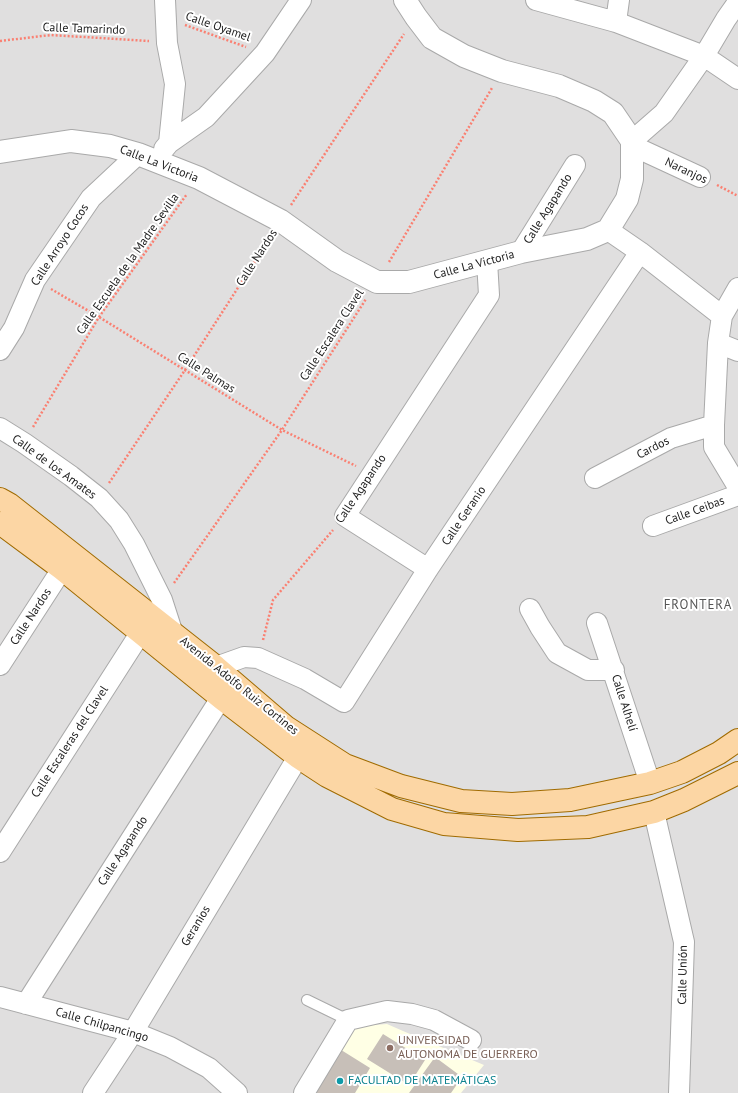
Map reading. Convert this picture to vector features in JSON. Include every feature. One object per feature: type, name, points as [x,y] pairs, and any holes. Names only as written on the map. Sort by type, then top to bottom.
[{"type":"main road","name":"Avenida Adolfo Ruiz Cortines","points":[[0,499],[9,504],[173,634],[209,675],[221,698],[298,757],[327,776],[392,810],[444,824],[518,830],[588,827],[654,812],[684,800],[738,772]]},
{"type":"main road","name":"Avenida Adolfo Ruiz Cortines","points":[[0,523],[62,569],[141,632],[345,765],[401,786],[461,801],[512,804],[570,800],[650,783],[682,772],[719,753],[738,740]]},
{"type":"street","points":[[169,143],[206,117],[265,54],[301,0]]},
{"type":"street","points":[[536,0],[616,22],[704,56],[738,79]]},
{"type":"street","points":[[616,22],[619,0]]},
{"type":"street","points":[[633,143],[664,113],[704,56],[727,10],[738,2]]},
{"type":"street","points":[[410,8],[432,38],[464,56],[502,71],[559,86],[594,102],[613,113],[633,143],[632,179],[627,199],[608,230],[640,252],[722,316]]},
{"type":"street","points":[[165,9],[167,43],[175,84],[169,143]]},
{"type":"street","name":"Calle La Victoria","points":[[0,152],[71,141],[110,146],[147,157],[199,178],[281,221],[337,262],[377,282],[409,282],[520,252],[587,239],[608,230]]},
{"type":"street","name":"Calle Arroyo Cocos","points":[[0,350],[14,328],[35,280],[91,198],[147,157],[169,143]]},
{"type":"street","name":"Naranjos","points":[[633,143],[700,177]]},
{"type":"street","name":"Calle Agapando","points":[[520,252],[575,165]]},
{"type":"street","name":"Calle Geranio","points":[[258,658],[305,679],[344,702],[428,570],[640,252]]},
{"type":"street","name":"Calle Agapando","points":[[345,516],[489,295],[487,261]]},
{"type":"street","points":[[738,288],[722,316],[718,343],[714,425],[714,447],[738,487]]},
{"type":"street","points":[[718,343],[738,351]]},
{"type":"street","name":"Cardos","points":[[595,478],[670,438],[714,425]]},
{"type":"street","name":"Calle de los Amates","points":[[0,428],[71,476],[99,498],[119,520],[134,544],[162,600],[173,634]]},
{"type":"street","name":"Calle Ceibas","points":[[652,526],[738,495]]},
{"type":"street","points":[[345,516],[428,570]]},
{"type":"street","name":"Calle Nardos","points":[[0,665],[62,569]]},
{"type":"street","points":[[530,609],[557,653],[588,670],[614,670]]},
{"type":"street","name":"Calle Alhelí","points":[[597,623],[614,670],[650,783]]},
{"type":"street","name":"Calle Escaleras del Clavel","points":[[0,852],[141,632]]},
{"type":"street","points":[[209,675],[244,657],[258,658]]},
{"type":"street","name":"Calle Agapando","points":[[26,1004],[221,698]]},
{"type":"street","name":"Geranios","points":[[93,1093],[132,1032],[298,757]]},
{"type":"street","name":"Calle Unión","points":[[654,812],[684,942],[679,1093]]},
{"type":"street","name":"Calle Chilpancingo","points":[[0,998],[132,1032],[170,1047],[209,1068],[237,1093]]},
{"type":"street","points":[[304,1093],[348,1020],[387,1011],[412,1014],[434,1020],[471,1040]]},
{"type":"lane","points":[[307,1000],[348,1020]]},
{"type":"path","name":"Calle Nardos","points":[[99,498],[185,370],[281,221],[410,8]]},
{"type":"path","name":"Calle Oyamel","points":[[165,9],[265,54]]},
{"type":"path","name":"Calle Tamarindo","points":[[0,41],[50,35],[167,43]]},
{"type":"path","name":"Calle Escalera Clavel","points":[[162,600],[282,430],[377,282],[502,71]]},
{"type":"path","name":"Naranjos","points":[[700,177],[738,196]]},
{"type":"path","name":"Calle Escuela de la Madre Sevilla","points":[[24,443],[99,317],[199,178]]},
{"type":"path","name":"Calle Palmas","points":[[35,280],[99,317],[282,430],[372,474]]},
{"type":"path","name":"Calle Agapando","points":[[258,658],[273,600],[345,516]]},
{"type":"shaded area","points":[[0,0],[738,0],[738,1093],[0,1093]]},
{"type":"shaded area","name":"UNIVERSIDAD AUTONOMA DE GUERRERO","points":[[387,1024],[484,1065],[461,1093],[308,1093],[347,1027]]},
{"type":"building","name":"FACULTAD DE MATEMÁTICAS","points":[[383,1034],[425,1060],[409,1085],[367,1059]]},
{"type":"building","name":"FACULTAD DE MATEMÁTICAS","points":[[338,1048],[370,1068],[355,1093],[310,1093]]},
{"type":"building","name":"FACULTAD DE MATEMÁTICAS","points":[[435,1057],[462,1077],[451,1093],[409,1093]]},
{"type":"place","name":"UNIVERSIDAD AUTONOMA DE GUERRERO","points":[[390,1048]]},
{"type":"place","name":"FACULTAD DE MATEMÁTICAS","points":[[340,1081]]},
{"type":"district","name":"FRONTERA","points":[[698,605]]}]
